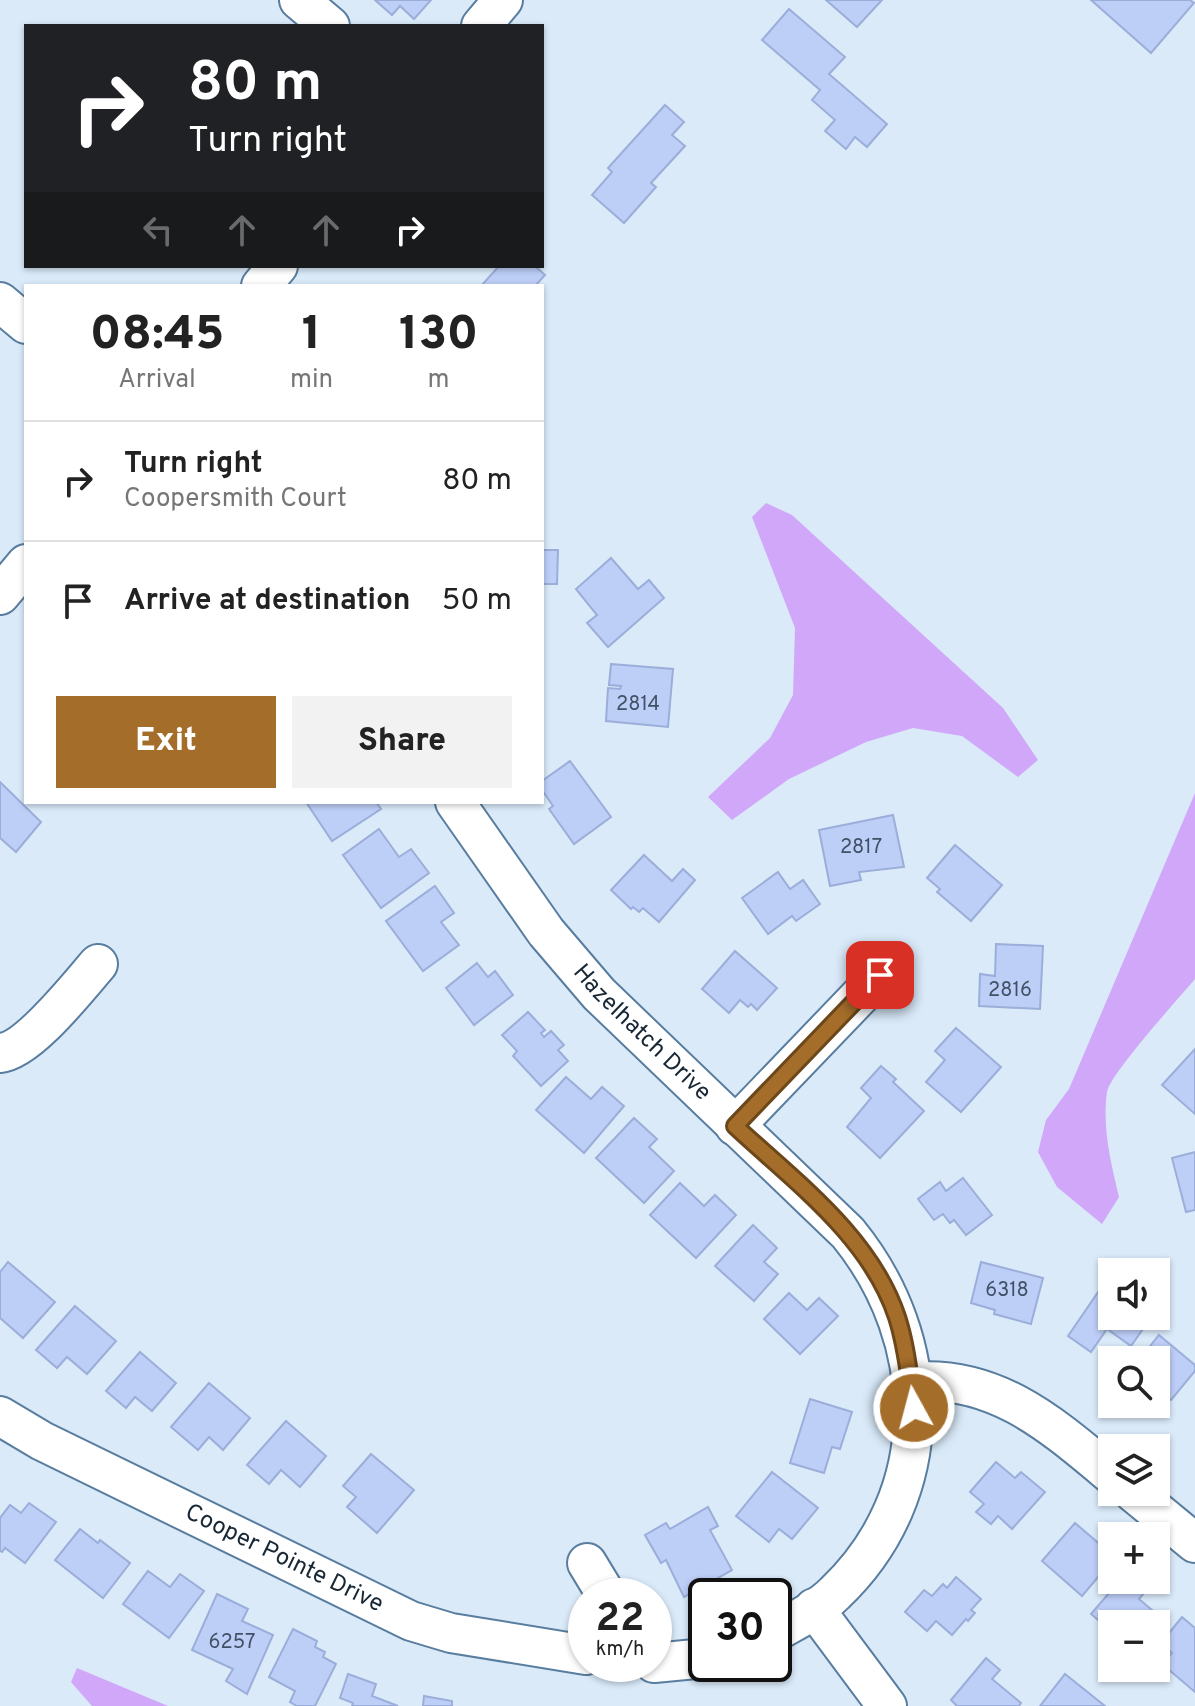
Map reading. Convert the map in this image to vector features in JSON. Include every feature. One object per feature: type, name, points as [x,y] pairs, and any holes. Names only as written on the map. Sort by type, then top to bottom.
[{"type":"street","points":[[299,0],[328,24]]},
{"type":"street","points":[[483,24],[503,0]]},
{"type":"street","points":[[263,284],[276,268]]},
{"type":"street","points":[[0,302],[24,322]]},
{"type":"street","name":"Hazelhatch Drive","points":[[456,804],[521,899],[581,974],[629,1024],[839,1223],[865,1255],[897,1316],[905,1342],[911,1382]]},
{"type":"street","points":[[0,1053],[20,1045],[29,1037],[98,964]]},
{"type":"street","points":[[735,1126],[880,975]]},
{"type":"street","points":[[792,1622],[835,1593],[861,1564],[890,1522],[910,1460],[914,1408],[911,1382],[938,1381],[966,1385],[1006,1397],[1044,1419],[1098,1463]]},
{"type":"street","name":"Cooper Pointe Drive","points":[[0,1416],[42,1441],[411,1621],[451,1633],[568,1652]]},
{"type":"street","points":[[1150,1506],[1195,1543]]},
{"type":"street","points":[[587,1563],[596,1578]]},
{"type":"street","points":[[814,1608],[887,1706]]},
{"type":"shaded area","points":[[766,503],[792,515],[1003,708],[1038,760],[1018,777],[962,736],[913,728],[866,742],[789,779],[732,820],[708,797],[770,738],[793,695],[795,628],[752,517]]},
{"type":"shaded area","points":[[1195,793],[1195,979],[1132,1053],[1107,1092],[1106,1132],[1119,1197],[1102,1224],[1057,1187],[1038,1152],[1046,1120],[1069,1089]]},
{"type":"shaded area","points":[[77,1668],[168,1706],[92,1706],[71,1682]]},
{"type":"building","points":[[375,0],[431,0],[414,19],[400,6],[392,15]]},
{"type":"building","points":[[826,0],[882,0],[857,27]]},
{"type":"building","points":[[1091,0],[1190,0],[1194,3],[1151,53]]},
{"type":"building","points":[[789,9],[845,57],[829,74],[887,124],[867,147],[855,137],[846,149],[825,131],[835,120],[812,100],[820,90],[762,40]]},
{"type":"building","points":[[665,105],[684,122],[672,135],[685,146],[651,183],[656,187],[624,223],[592,195],[612,172],[608,168]]},
{"type":"building","points":[[497,268],[537,268],[545,275],[537,284],[483,284]]},
{"type":"building","points":[[544,550],[558,550],[557,584],[544,584]]},
{"type":"building","points":[[611,558],[638,589],[649,580],[664,598],[608,647],[587,623],[597,615],[576,589]]},
{"type":"building","points":[[611,664],[673,669],[668,727],[606,721],[608,688],[620,689],[621,686],[609,685]]},
{"type":"building","points":[[570,761],[611,817],[574,844],[549,809],[553,806],[544,793],[544,780]]},
{"type":"building","points":[[0,782],[41,822],[16,852],[0,838]]},
{"type":"building","points":[[307,804],[377,804],[381,809],[332,841]]},
{"type":"building","points":[[893,815],[904,867],[859,872],[861,880],[830,886],[819,830]]},
{"type":"building","points":[[379,829],[399,857],[411,849],[429,873],[381,908],[343,855]]},
{"type":"building","points":[[955,845],[1002,885],[971,921],[937,892],[940,889],[927,878]]},
{"type":"building","points":[[644,855],[672,881],[683,869],[695,880],[659,922],[643,908],[639,912],[633,907],[631,909],[611,890]]},
{"type":"building","points":[[778,872],[790,889],[803,880],[820,904],[796,921],[792,916],[768,934],[742,898]]},
{"type":"building","points":[[435,886],[454,913],[441,922],[459,945],[423,971],[386,921]]},
{"type":"building","points":[[996,944],[1043,946],[1040,1009],[979,1006],[980,974],[995,976]]},
{"type":"building","points":[[735,951],[777,988],[757,1010],[740,1000],[729,1013],[702,989]]},
{"type":"building","points":[[477,963],[488,977],[495,971],[513,995],[474,1025],[446,988]]},
{"type":"building","points":[[528,1012],[545,1030],[541,1033],[544,1037],[551,1031],[564,1045],[558,1050],[568,1061],[541,1086],[513,1056],[517,1051],[502,1035]]},
{"type":"building","points":[[956,1028],[1001,1067],[961,1112],[926,1082],[945,1060],[935,1051]]},
{"type":"building","points":[[1195,1049],[1195,1114],[1162,1085]]},
{"type":"building","points":[[881,1066],[924,1111],[880,1158],[847,1127],[871,1098],[861,1088]]},
{"type":"building","points":[[566,1077],[591,1099],[602,1087],[624,1106],[584,1153],[536,1110]]},
{"type":"building","points":[[634,1118],[657,1139],[649,1147],[674,1171],[644,1203],[596,1158]]},
{"type":"building","points":[[1195,1152],[1195,1210],[1186,1212],[1172,1158]]},
{"type":"building","points":[[963,1178],[992,1215],[966,1235],[954,1220],[950,1223],[943,1214],[934,1220],[918,1199],[940,1182],[946,1191]]},
{"type":"building","points":[[680,1183],[704,1206],[715,1195],[736,1215],[696,1258],[650,1215]]},
{"type":"building","points":[[753,1225],[777,1248],[764,1262],[778,1274],[754,1301],[715,1266]]},
{"type":"building","points":[[8,1262],[55,1302],[23,1338],[0,1318],[0,1272]]},
{"type":"building","points":[[981,1262],[1043,1278],[1031,1324],[994,1314],[995,1310],[971,1303]]},
{"type":"building","points":[[1098,1292],[1098,1330],[1106,1330],[1091,1352],[1068,1336]]},
{"type":"building","points":[[789,1293],[807,1310],[819,1298],[838,1316],[800,1354],[764,1319]]},
{"type":"building","points":[[75,1306],[116,1341],[87,1374],[67,1357],[57,1368],[36,1350]]},
{"type":"building","points":[[1108,1330],[1142,1330],[1131,1346]]},
{"type":"building","points":[[1159,1335],[1195,1365],[1195,1371],[1171,1400],[1170,1346],[1150,1346]]},
{"type":"building","points":[[140,1352],[176,1383],[152,1411],[135,1397],[126,1408],[106,1391]]},
{"type":"building","points":[[209,1383],[250,1418],[223,1450],[209,1437],[198,1450],[171,1427]]},
{"type":"building","points":[[810,1399],[852,1412],[840,1449],[832,1447],[824,1473],[790,1463]]},
{"type":"building","points":[[286,1421],[326,1456],[300,1487],[281,1470],[269,1484],[247,1465]]},
{"type":"building","points":[[371,1454],[414,1490],[377,1533],[347,1507],[356,1497],[343,1486]]},
{"type":"building","points":[[996,1462],[1015,1478],[1021,1472],[1045,1492],[1012,1529],[998,1516],[991,1524],[976,1512],[984,1504],[970,1492]]},
{"type":"building","points":[[772,1472],[818,1508],[792,1539],[779,1529],[769,1542],[736,1516]]},
{"type":"building","points":[[29,1503],[56,1522],[25,1563],[5,1548],[0,1551],[0,1518],[10,1505],[21,1513]]},
{"type":"building","points":[[708,1507],[718,1526],[710,1530],[732,1570],[718,1578],[688,1578],[688,1595],[684,1597],[666,1560],[661,1563],[645,1535],[666,1523],[670,1529]]},
{"type":"building","points":[[1075,1523],[1098,1543],[1098,1577],[1082,1596],[1042,1561]]},
{"type":"building","points":[[80,1529],[130,1563],[103,1598],[55,1560]]},
{"type":"building","points":[[148,1571],[170,1587],[180,1574],[204,1591],[169,1638],[123,1604]]},
{"type":"building","points":[[956,1577],[981,1599],[971,1610],[975,1613],[952,1635],[936,1621],[927,1631],[905,1612],[924,1590],[932,1596],[943,1584],[947,1588]]},
{"type":"building","points":[[217,1594],[248,1609],[242,1621],[273,1635],[247,1694],[226,1681],[233,1669],[192,1650]]},
{"type":"building","points":[[1108,1594],[1143,1594],[1139,1599],[1152,1610],[1098,1610],[1098,1620],[1091,1614]]},
{"type":"building","points":[[1182,1617],[1195,1628],[1195,1692],[1170,1671],[1170,1632]]},
{"type":"building","points":[[293,1629],[317,1641],[315,1647],[325,1652],[323,1657],[336,1664],[315,1706],[297,1706],[290,1702],[295,1691],[269,1677]]},
{"type":"building","points":[[986,1658],[1000,1670],[992,1679],[1021,1703],[1019,1706],[957,1706],[951,1700]]},
{"type":"building","points":[[348,1674],[376,1684],[372,1696],[398,1706],[352,1706],[353,1703],[340,1698]]},
{"type":"building","points":[[1065,1674],[1105,1706],[1040,1706]]},
{"type":"building","points":[[424,1696],[452,1701],[452,1706],[423,1706]]},
{"type":"route","points":[[880,975],[735,1126],[839,1223],[872,1266],[897,1316],[905,1342],[914,1408]]}]
